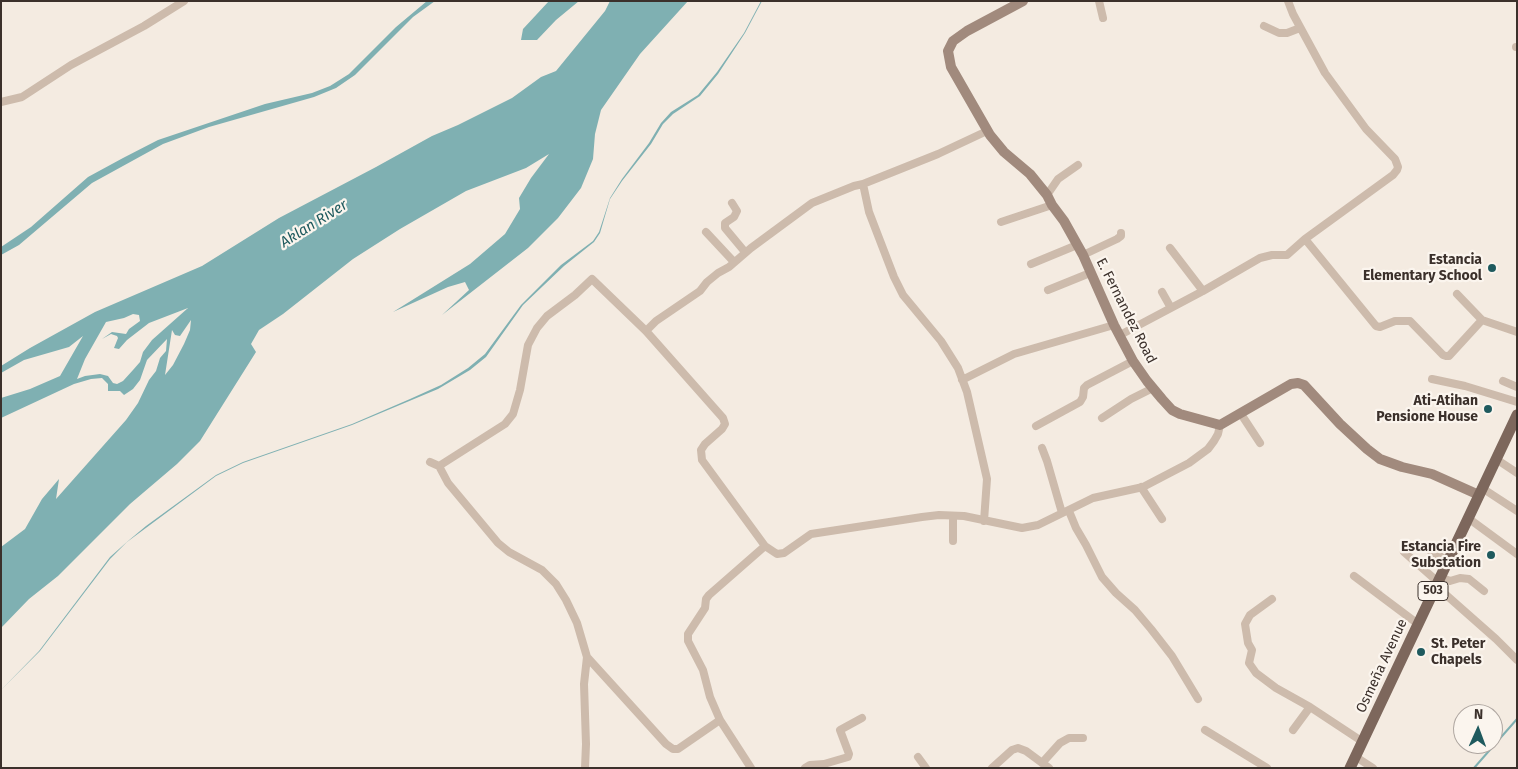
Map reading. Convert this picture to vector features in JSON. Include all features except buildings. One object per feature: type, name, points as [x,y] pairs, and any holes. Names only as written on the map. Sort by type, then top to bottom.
[{"type":"main road","name":"Osmeña Avenue","points":[[1350,768],[1517,415]]},
{"type":"street","points":[[1,102],[22,97],[71,65],[144,26],[184,1]]},
{"type":"street","name":"E. Fernandez Road","points":[[1023,1],[953,41],[948,51],[951,67],[987,131],[1004,152],[1030,174],[1047,194],[1052,205],[1064,221],[1083,255],[1114,325],[1133,361],[1153,388],[1172,410],[1190,418],[1220,425]]},
{"type":"street","points":[[1099,1],[1103,18]]},
{"type":"street","points":[[1120,335],[1260,258],[1272,255],[1287,255],[1305,239],[1393,175],[1398,167],[1395,160],[1366,129],[1346,103],[1326,73],[1300,28],[1288,1]]},
{"type":"street","points":[[1264,26],[1279,33],[1287,33],[1300,28]]},
{"type":"street","points":[[646,331],[700,291],[707,282],[729,267],[745,252],[812,203],[938,154],[987,131]]},
{"type":"street","points":[[1047,194],[1058,179],[1078,165]]},
{"type":"street","points":[[863,184],[869,212],[894,278],[903,295],[941,341],[958,368],[967,392],[987,479],[984,521]]},
{"type":"street","points":[[732,203],[737,211],[734,217],[724,223],[725,228],[745,252]]},
{"type":"street","points":[[1001,222],[1052,205]]},
{"type":"street","points":[[706,232],[734,262]]},
{"type":"street","points":[[1083,255],[1117,239],[1121,236],[1121,233]]},
{"type":"street","points":[[1305,239],[1376,326],[1380,328],[1395,321],[1410,322],[1443,356],[1449,356],[1482,320]]},
{"type":"street","points":[[1031,264],[1077,245]]},
{"type":"street","points":[[1170,248],[1203,291]]},
{"type":"street","points":[[1048,290],[1090,273]]},
{"type":"street","points":[[439,466],[505,424],[513,414],[520,390],[528,344],[537,328],[547,316],[575,295],[592,279],[646,331],[723,418],[725,424],[722,429],[701,450],[702,460],[765,546],[777,554],[784,553],[811,534],[922,517],[953,516],[976,518],[1022,528],[1030,527],[1047,521],[1094,498],[1141,487],[1189,463],[1208,449],[1218,434],[1220,425],[1290,384],[1298,383],[1304,385],[1340,424],[1380,459],[1481,491],[1517,511]]},
{"type":"street","points":[[1162,292],[1170,308]]},
{"type":"street","points":[[1457,294],[1482,320],[1517,332]]},
{"type":"street","points":[[962,380],[1014,354],[1114,325]]},
{"type":"street","points":[[1036,426],[1080,402],[1083,397],[1084,388],[1088,385],[1133,361]]},
{"type":"street","points":[[1432,379],[1465,386],[1517,402]]},
{"type":"street","points":[[1503,381],[1517,388]]},
{"type":"street","points":[[1102,418],[1131,399],[1153,388]]},
{"type":"street","points":[[1241,414],[1260,443]]},
{"type":"street","points":[[1042,448],[1066,512],[1086,545],[1102,577],[1151,629],[1172,656],[1198,699]]},
{"type":"street","points":[[1496,459],[1517,473]]},
{"type":"street","points":[[430,462],[439,466],[448,483],[498,543],[509,552],[542,570],[556,584],[566,600],[577,623],[587,657],[584,684],[585,768]]},
{"type":"street","points":[[1141,487],[1162,519]]},
{"type":"street","points":[[953,516],[953,542]]},
{"type":"street","points":[[1468,518],[1517,554]]},
{"type":"street","points":[[750,768],[720,720],[710,697],[702,670],[688,641],[688,634],[705,608],[706,599],[709,595],[765,546]]},
{"type":"street","points":[[1420,546],[1448,561]]},
{"type":"street","points":[[1404,552],[1438,582],[1517,660]]},
{"type":"street","points":[[1354,576],[1418,624]]},
{"type":"street","points":[[1438,582],[1460,578],[1469,579],[1484,591]]},
{"type":"street","points":[[1272,599],[1250,616],[1244,624],[1248,643],[1252,650],[1249,663],[1256,673],[1276,688],[1310,707],[1363,742]]},
{"type":"street","points":[[587,657],[666,744],[673,749],[683,746],[720,720]]},
{"type":"street","points":[[1293,730],[1310,707]]},
{"type":"street","points":[[805,768],[810,765],[824,764],[848,757],[849,754],[840,730],[862,718]]},
{"type":"street","points":[[1205,730],[1267,768]]},
{"type":"street","points":[[992,768],[1012,750],[1018,748],[1026,750],[1046,766],[1060,743],[1069,738],[1083,738]]},
{"type":"street","points":[[918,757],[926,768]]},
{"type":"street","points":[[1356,757],[1373,768]]},
{"type":"water","points":[[427,1],[435,1],[413,17],[355,75],[336,88],[314,97],[209,127],[163,144],[92,183],[19,245],[1,255],[1,247],[31,227],[88,177],[158,140],[265,104],[312,93],[330,86],[349,74],[396,27]]},
{"type":"water","points":[[549,1],[579,1],[556,20],[537,40],[521,40],[523,29]]},
{"type":"water","name":"Aklan River","points":[[610,1],[688,1],[640,54],[601,110],[595,134],[593,159],[581,188],[558,218],[528,248],[442,315],[469,290],[465,282],[448,287],[393,312],[470,264],[505,234],[520,209],[519,198],[549,154],[526,168],[466,191],[353,259],[283,314],[259,330],[251,344],[256,352],[200,441],[177,464],[130,504],[58,576],[29,599],[1,628],[1,547],[25,529],[42,499],[59,479],[56,499],[126,420],[156,371],[160,358],[166,351],[167,339],[147,360],[140,380],[133,389],[124,395],[120,391],[108,391],[108,384],[102,378],[91,379],[74,384],[1,418],[1,398],[30,389],[60,376],[83,336],[69,347],[24,360],[1,373],[1,366],[95,312],[202,266],[279,218],[432,136],[512,98],[541,77],[556,71],[605,11]],"holes":[[[188,308],[152,340],[143,352],[140,362],[123,381],[117,384],[113,383],[108,376],[100,374],[77,379],[85,359],[106,322],[133,314],[139,315],[140,321],[129,329],[126,334],[112,332],[102,339],[111,334],[117,336],[114,348],[119,349],[127,340],[149,323]],[[191,320],[190,330],[184,344],[173,365],[165,375],[172,330],[175,335],[180,336]]]},
{"type":"water","points":[[761,1],[745,33],[718,74],[700,96],[673,114],[663,124],[651,144],[622,181],[610,199],[600,233],[594,242],[564,266],[523,305],[486,357],[470,370],[438,389],[352,425],[243,463],[216,476],[127,542],[110,559],[40,651],[1,690],[39,651],[110,557],[128,541],[146,526],[216,475],[243,462],[352,424],[410,399],[441,385],[468,368],[485,354],[521,305],[561,265],[593,241],[599,232],[610,198],[661,123],[671,112],[698,95],[717,72],[744,33]]},
{"type":"waterway","points":[[1474,768],[1517,719]]},
{"type":"place","name":"Estancia Elementary School","points":[[1492,268]]},
{"type":"place","name":"Ati-Atihan Pensione House","points":[[1488,409]]},
{"type":"place","name":"Estancia Fire Substation","points":[[1491,555]]},
{"type":"place","name":"St. Peter Chapels","points":[[1421,652]]}]
